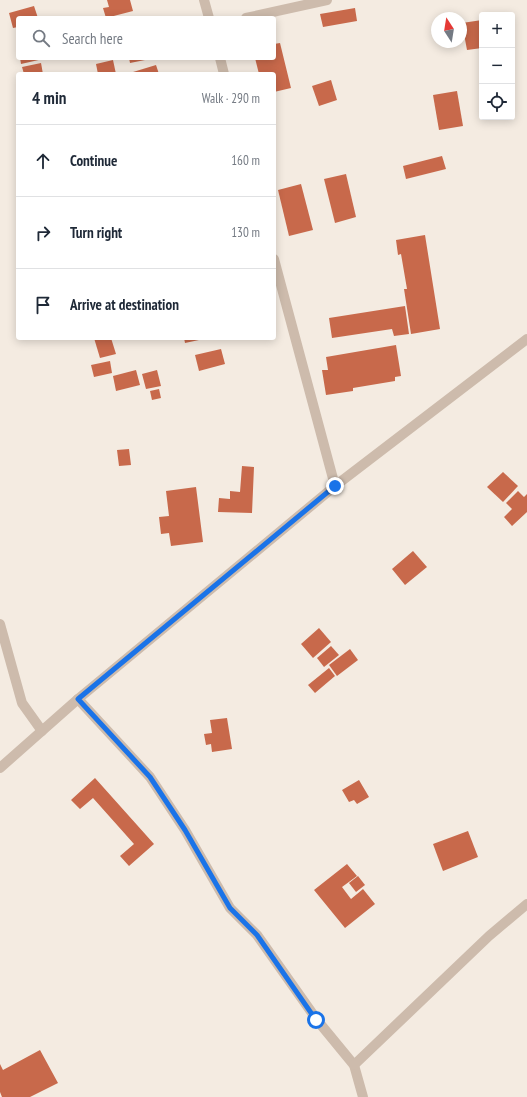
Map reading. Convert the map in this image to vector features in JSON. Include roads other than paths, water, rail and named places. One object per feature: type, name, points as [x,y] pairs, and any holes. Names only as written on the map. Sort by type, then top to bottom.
[{"type":"street","points":[[204,0],[208,16]]},
{"type":"street","points":[[255,16],[327,0]]},
{"type":"street","points":[[220,60],[224,72]]},
{"type":"street","points":[[276,266],[335,486]]},
{"type":"street","points":[[0,768],[78,699],[335,486],[527,340]]},
{"type":"street","points":[[0,624],[22,703],[42,731]]},
{"type":"street","points":[[78,699],[150,777],[185,830],[230,908],[257,935],[316,1020],[354,1064],[363,1097]]},
{"type":"street","points":[[354,1064],[489,936],[527,904]]}]
